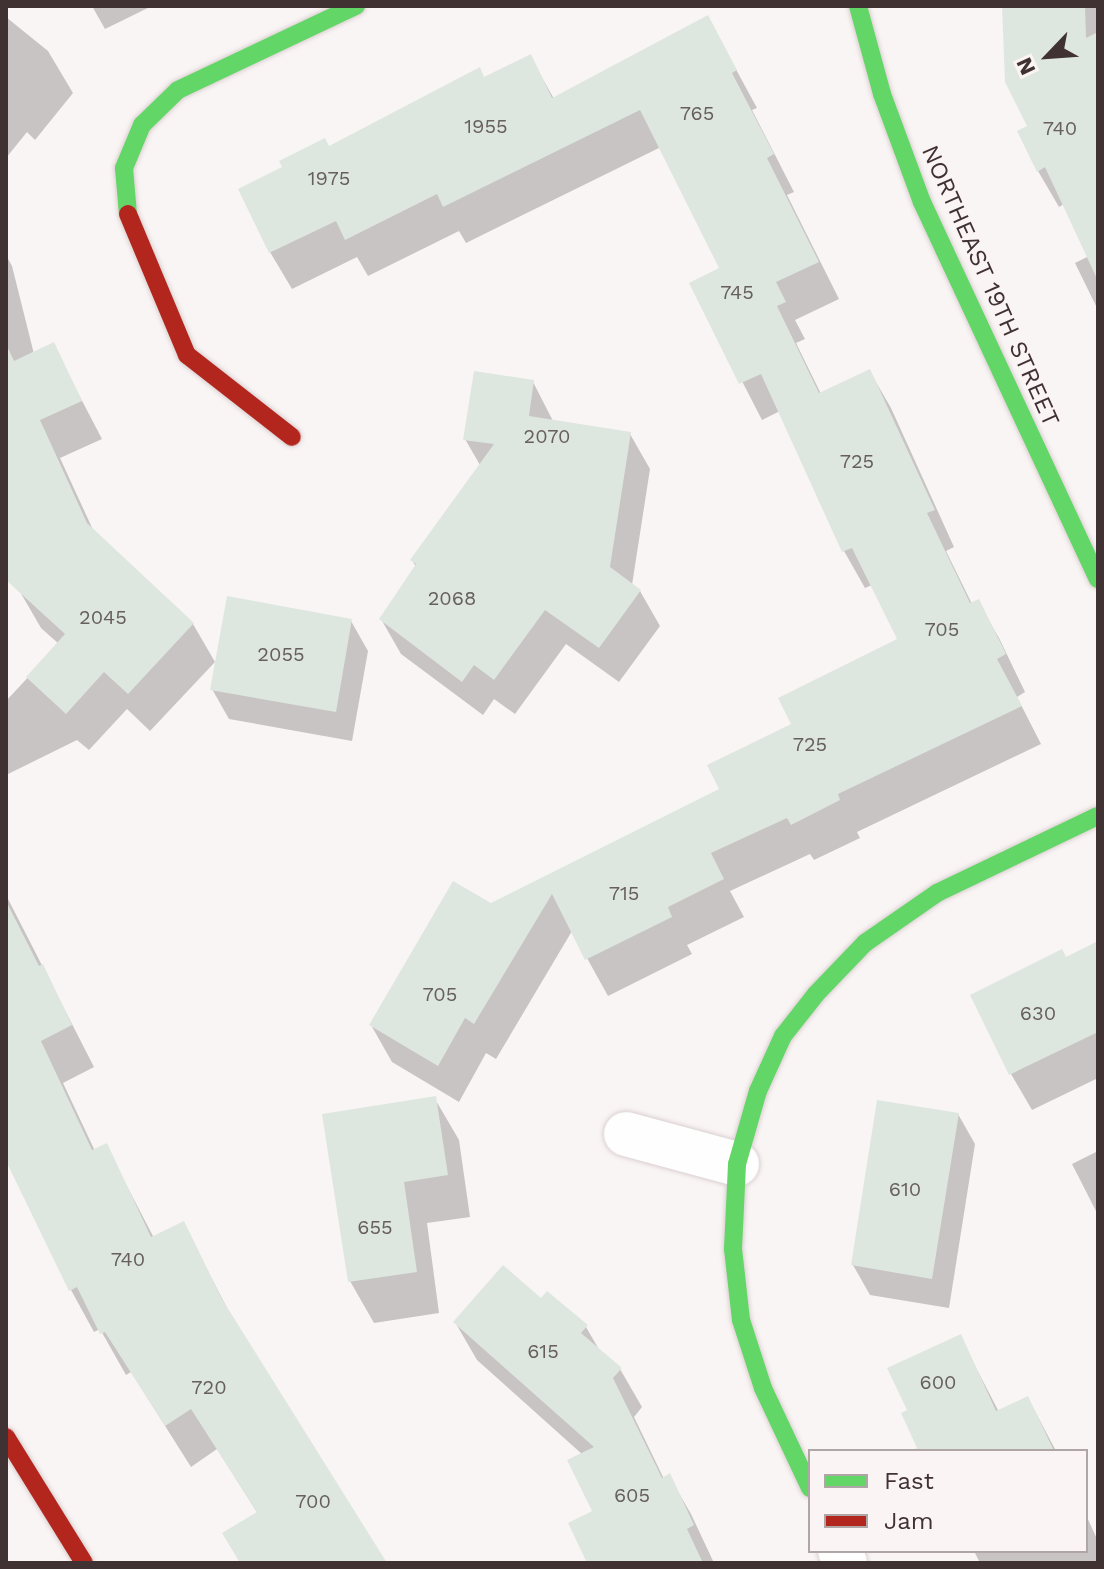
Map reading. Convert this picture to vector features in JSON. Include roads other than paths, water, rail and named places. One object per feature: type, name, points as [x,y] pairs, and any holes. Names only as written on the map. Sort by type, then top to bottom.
[{"type":"street","points":[[292,437],[187,355],[128,220],[124,168],[142,125],[178,90],[356,6]]},
{"type":"street","name":"NORTHEAST 19TH STREET","points":[[858,6],[882,94],[922,202],[1098,579]]},
{"type":"street","points":[[808,1484],[763,1388],[741,1320],[733,1249],[737,1164],[758,1091],[783,1036],[816,994],[865,943],[937,893],[1098,816]]},
{"type":"street","points":[[626,1134],[737,1164]]},
{"type":"street","points":[[6,1437],[84,1563]]}]
